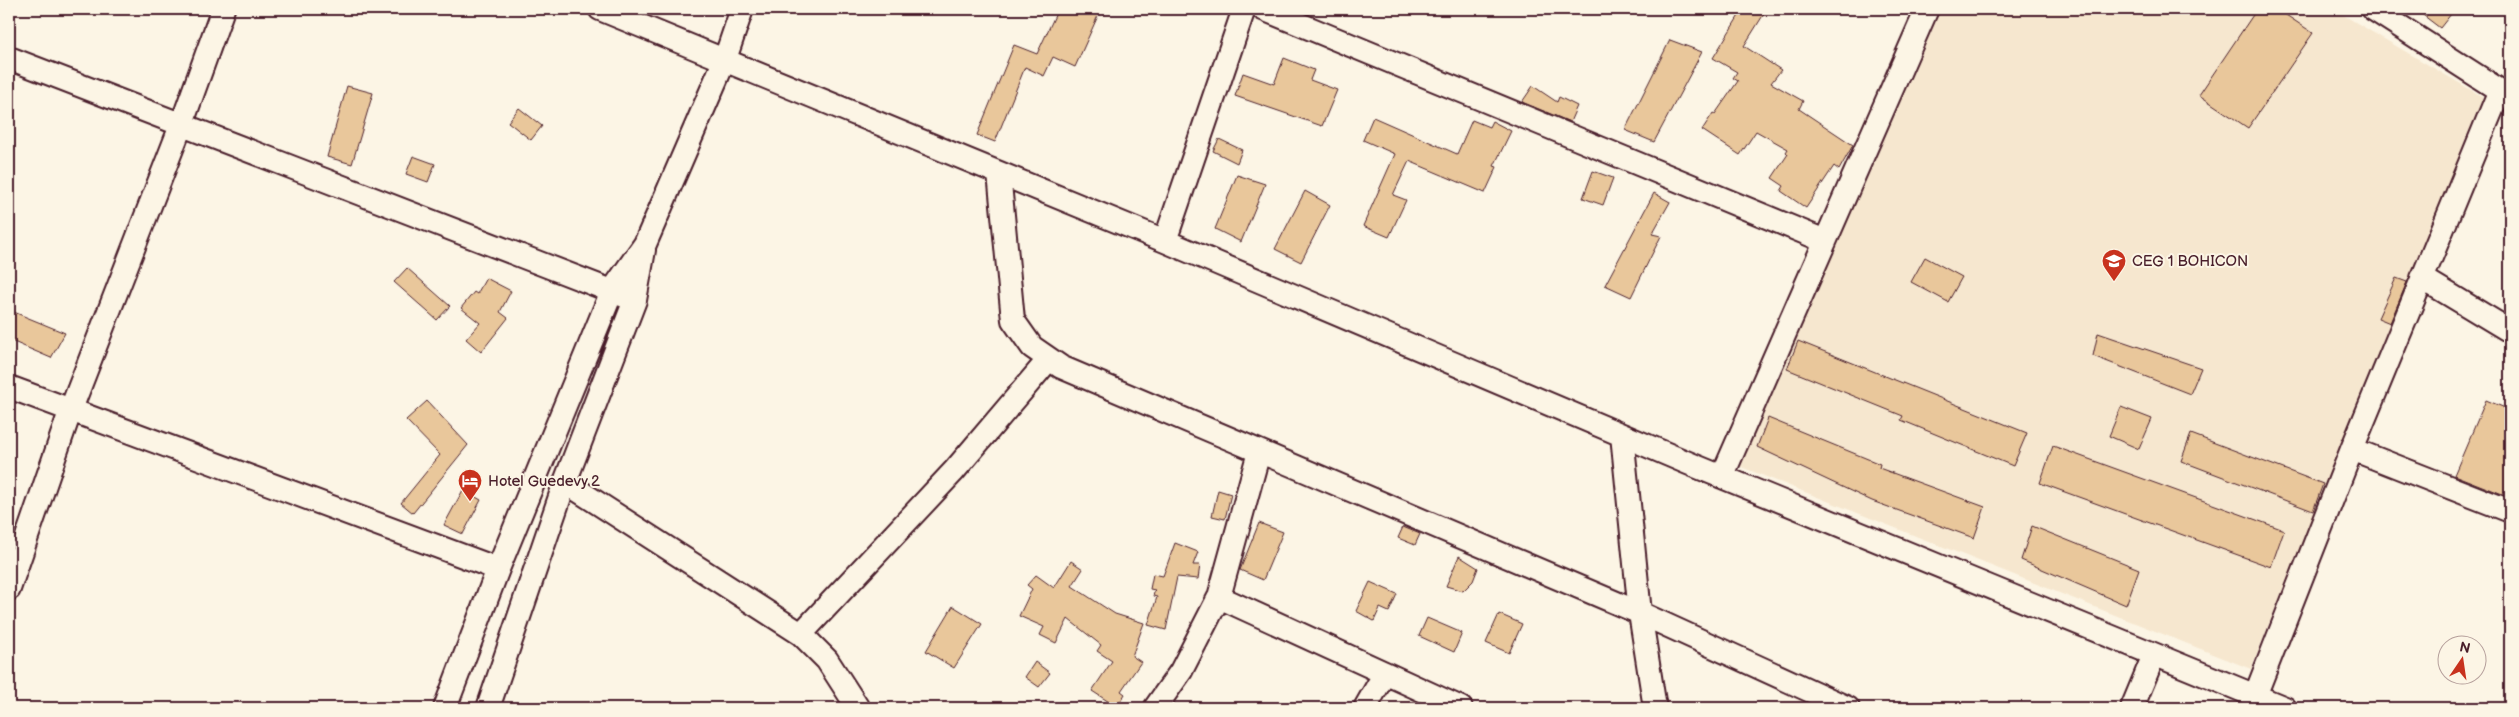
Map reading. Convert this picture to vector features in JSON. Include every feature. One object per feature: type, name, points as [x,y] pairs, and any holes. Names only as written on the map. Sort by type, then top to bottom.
[{"type":"street","points":[[9,589],[70,409],[182,123],[223,9]]},
{"type":"street","points":[[600,9],[1165,241],[1722,477],[2285,708]]},
{"type":"street","points":[[451,707],[498,569],[612,291],[645,244],[725,59],[742,9]]},
{"type":"street","points":[[1165,241],[1244,9]]},
{"type":"street","points":[[1263,9],[1825,241]]},
{"type":"street","points":[[1722,477],[1927,9]]},
{"type":"street","points":[[2255,696],[2352,449],[2422,278],[2505,93],[2373,9]]},
{"type":"street","points":[[9,58],[182,123],[635,300]]},
{"type":"street","points":[[999,173],[1013,320],[1032,347],[1061,368],[1640,614],[1848,708]]},
{"type":"street","points":[[488,708],[565,482],[635,300],[645,244]]},
{"type":"street","points":[[2422,278],[2510,331]]},
{"type":"street","points":[[801,634],[954,471],[1049,359]]},
{"type":"street","points":[[9,387],[498,569]]},
{"type":"street","points":[[1622,435],[1640,614],[1655,708]]},
{"type":"street","points":[[2352,449],[2510,511]]},
{"type":"street","points":[[1156,708],[1182,671],[1219,597],[1259,452]]},
{"type":"street","points":[[565,482],[801,634],[827,660],[858,708]]},
{"type":"street","points":[[1219,597],[1461,708]]},
{"type":"street","points":[[2132,708],[2154,655]]},
{"type":"street","points":[[1365,708],[1385,673]]},
{"type":"shaded area","name":"CEG 1 BOHICON","points":[[1941,9],[2333,9],[2483,97],[2251,669],[1739,466]]},
{"type":"building","points":[[1058,9],[1101,9],[1075,67],[1053,57],[1044,76],[1025,67],[995,142],[977,135],[1014,45],[1037,54]]},
{"type":"building","points":[[1743,9],[1767,9],[1744,46],[1781,70],[1771,83],[1803,101],[1799,109],[1853,145],[1839,170],[1834,166],[1806,208],[1781,191],[1784,186],[1772,178],[1788,154],[1786,152],[1788,149],[1756,131],[1740,155],[1702,130],[1738,81],[1733,78],[1737,72],[1713,58]]},
{"type":"building","points":[[2257,9],[2277,9],[2313,33],[2248,128],[2199,95]]},
{"type":"building","points":[[2415,9],[2455,9],[2440,28]]},
{"type":"building","points":[[1670,40],[1702,52],[1654,142],[1625,130]]},
{"type":"building","points":[[1284,58],[1314,70],[1310,80],[1337,90],[1322,126],[1235,96],[1243,73],[1274,84]]},
{"type":"building","points":[[347,86],[373,93],[352,164],[327,157]]},
{"type":"building","points":[[1533,86],[1557,102],[1559,97],[1577,106],[1570,122],[1522,102]]},
{"type":"building","points":[[519,108],[542,126],[531,140],[508,122]]},
{"type":"building","points":[[1373,117],[1457,154],[1472,120],[1489,127],[1492,121],[1511,131],[1494,166],[1497,167],[1485,193],[1409,161],[1393,195],[1406,200],[1389,237],[1363,226],[1395,154],[1363,140]]},
{"type":"building","points":[[1219,139],[1242,150],[1237,163],[1213,151]]},
{"type":"building","points":[[413,156],[435,164],[428,182],[406,174]]},
{"type":"building","points":[[1593,171],[1613,178],[1603,205],[1583,198]]},
{"type":"building","points":[[1237,175],[1265,184],[1241,242],[1215,229]]},
{"type":"building","points":[[1305,191],[1330,205],[1301,262],[1275,249]]},
{"type":"building","points":[[1654,193],[1670,202],[1652,234],[1661,236],[1631,297],[1605,285]]},
{"type":"building","points":[[1925,257],[1962,277],[1948,302],[1911,282]]},
{"type":"building","points":[[407,268],[450,306],[437,320],[394,282]]},
{"type":"building","points":[[486,278],[511,291],[500,312],[508,318],[481,352],[466,339],[480,323],[461,308],[474,292],[477,294]]},
{"type":"building","points":[[2396,278],[2407,282],[2390,323],[2378,318]]},
{"type":"building","points":[[9,310],[65,333],[51,358],[9,340]]},
{"type":"building","points":[[2098,333],[2201,368],[2190,394],[2093,356]]},
{"type":"building","points":[[1798,341],[2027,433],[2013,466],[1901,420],[1903,416],[1787,369]]},
{"type":"building","points":[[2486,400],[2510,410],[2510,497],[2454,475]]},
{"type":"building","points":[[427,401],[468,445],[413,513],[401,503],[440,455],[406,420]]},
{"type":"building","points":[[2121,407],[2152,419],[2139,449],[2109,436]]},
{"type":"building","points":[[1768,418],[1880,464],[1879,468],[1985,507],[1974,538],[1872,501],[1757,447]]},
{"type":"building","points":[[2191,434],[2323,484],[2313,511],[2181,461]]},
{"type":"building","points":[[2053,446],[2284,530],[2271,567],[2040,483]]},
{"type":"building","points":[[463,490],[481,500],[463,534],[444,525]]},
{"type":"building","points":[[1218,490],[1231,494],[1225,519],[1212,516]]},
{"type":"building","points":[[1259,523],[1283,532],[1263,580],[1240,570]]},
{"type":"building","points":[[2032,526],[2139,569],[2126,605],[2021,560]]},
{"type":"building","points":[[1403,527],[1420,534],[1415,545],[1398,538]]},
{"type":"building","points":[[1175,543],[1198,552],[1193,565],[1200,565],[1198,579],[1177,577],[1166,630],[1148,625],[1157,597],[1153,596],[1155,590],[1150,589],[1153,574],[1163,576]]},
{"type":"building","points":[[1459,556],[1478,568],[1473,581],[1463,591],[1446,586]]},
{"type":"building","points":[[1071,561],[1083,569],[1072,586],[1115,614],[1144,623],[1132,656],[1141,662],[1121,691],[1125,694],[1117,707],[1092,691],[1112,661],[1097,651],[1101,645],[1068,619],[1056,643],[1040,635],[1044,627],[1019,616],[1032,589],[1027,585],[1036,575],[1054,588]]},
{"type":"building","points":[[1370,582],[1397,594],[1389,612],[1380,608],[1374,621],[1356,611]]},
{"type":"building","points":[[953,606],[982,624],[954,668],[926,651]]},
{"type":"building","points":[[1499,614],[1522,624],[1509,653],[1486,643]]},
{"type":"building","points":[[1427,618],[1462,633],[1454,652],[1419,636]]},
{"type":"building","points":[[1035,662],[1050,673],[1039,687],[1025,677]]},
{"type":"place","name":"CEG 1 BOHICON","points":[[2114,282]]},
{"type":"place","name":"Hotel Guedevy 2","points":[[470,502]]}]
